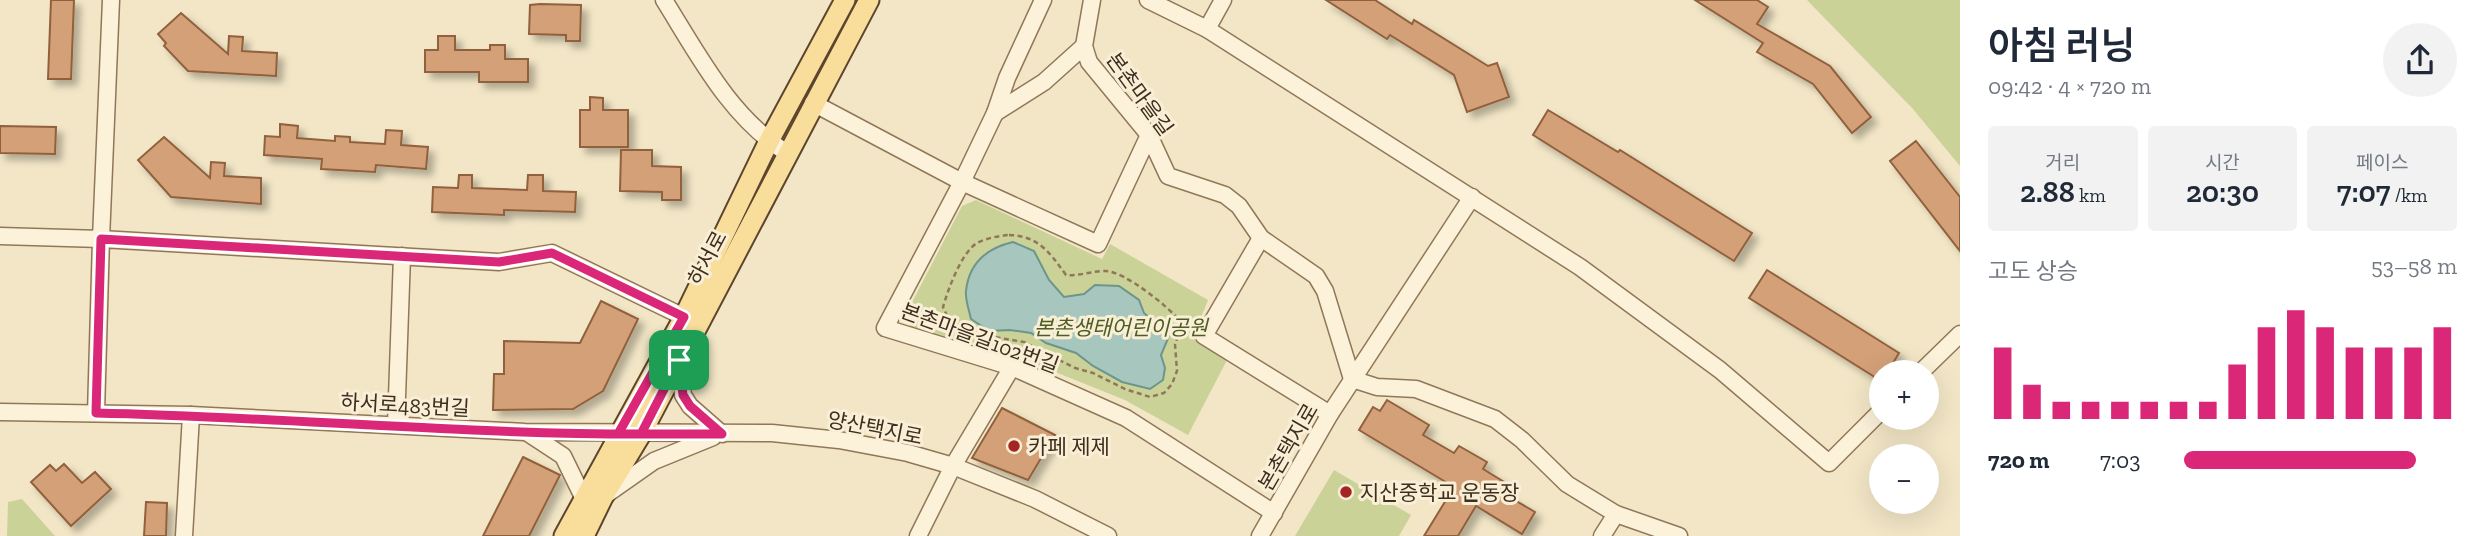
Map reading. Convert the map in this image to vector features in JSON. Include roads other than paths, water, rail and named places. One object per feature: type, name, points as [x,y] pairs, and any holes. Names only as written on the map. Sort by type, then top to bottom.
[{"type":"main road","name":"하서로","points":[[584,536],[593,497],[618,434],[684,317],[769,141],[845,0]]},
{"type":"main road","name":"하서로","points":[[564,536],[641,434],[869,0]]},
{"type":"street","points":[[96,413],[111,0]]},
{"type":"street","points":[[664,0],[729,102],[769,141],[787,153]]},
{"type":"street","name":"본촌마을길102번길","points":[[1043,0],[962,182],[885,328],[1012,367],[1126,418],[1274,513]]},
{"type":"street","name":"본촌마을길","points":[[1092,0],[1084,46],[1089,62],[1149,135],[1168,176],[1225,195],[1239,206],[1261,238],[1316,276],[1325,291],[1352,379]]},
{"type":"street","points":[[1148,0],[1207,29],[1580,267],[1703,358],[1829,463],[1869,423]]},
{"type":"street","points":[[1207,29],[1223,0]]},
{"type":"street","points":[[995,113],[1044,82],[1084,46]]},
{"type":"street","points":[[813,103],[962,182],[1098,244],[1149,135]]},
{"type":"street","name":"본촌택지로","points":[[1260,536],[1352,379],[1472,197]]},
{"type":"street","points":[[0,236],[101,239],[499,262],[552,253],[684,317]]},
{"type":"street","points":[[1261,238],[1204,336],[1331,414]]},
{"type":"street","points":[[396,425],[402,256]]},
{"type":"street","points":[[1933,360],[1960,334]]},
{"type":"street","points":[[526,432],[563,456],[593,497],[654,461],[722,434],[690,406],[683,395],[679,360]]},
{"type":"street","points":[[918,536],[953,467],[1012,367]]},
{"type":"street","points":[[1352,379],[1377,387],[1416,389],[1495,419],[1522,440],[1567,484],[1616,514],[1679,536]]},
{"type":"street","name":"하서로483번길","points":[[0,412],[191,415],[618,434]]},
{"type":"street","points":[[184,536],[191,415]]},
{"type":"street","name":"양산택지로","points":[[618,434],[772,433],[839,439],[908,453],[953,467],[1035,499],[1108,536]]},
{"type":"street","points":[[1602,536],[1616,514]]},
{"type":"water","points":[[1013,242],[1034,251],[1049,280],[1064,297],[1084,294],[1095,285],[1119,286],[1139,300],[1144,313],[1152,320],[1167,323],[1172,329],[1161,355],[1165,368],[1163,380],[1150,389],[1122,382],[1076,353],[1046,343],[1031,333],[989,331],[971,319],[966,294],[971,272],[987,253]]},
{"type":"place","name":"카페 제제","points":[[1014,446]]},
{"type":"place","name":"지산중학교 운동장","points":[[1346,492]]},
{"type":"park label","name":"본촌생태어린이공원","points":[[1121,327]]}]
